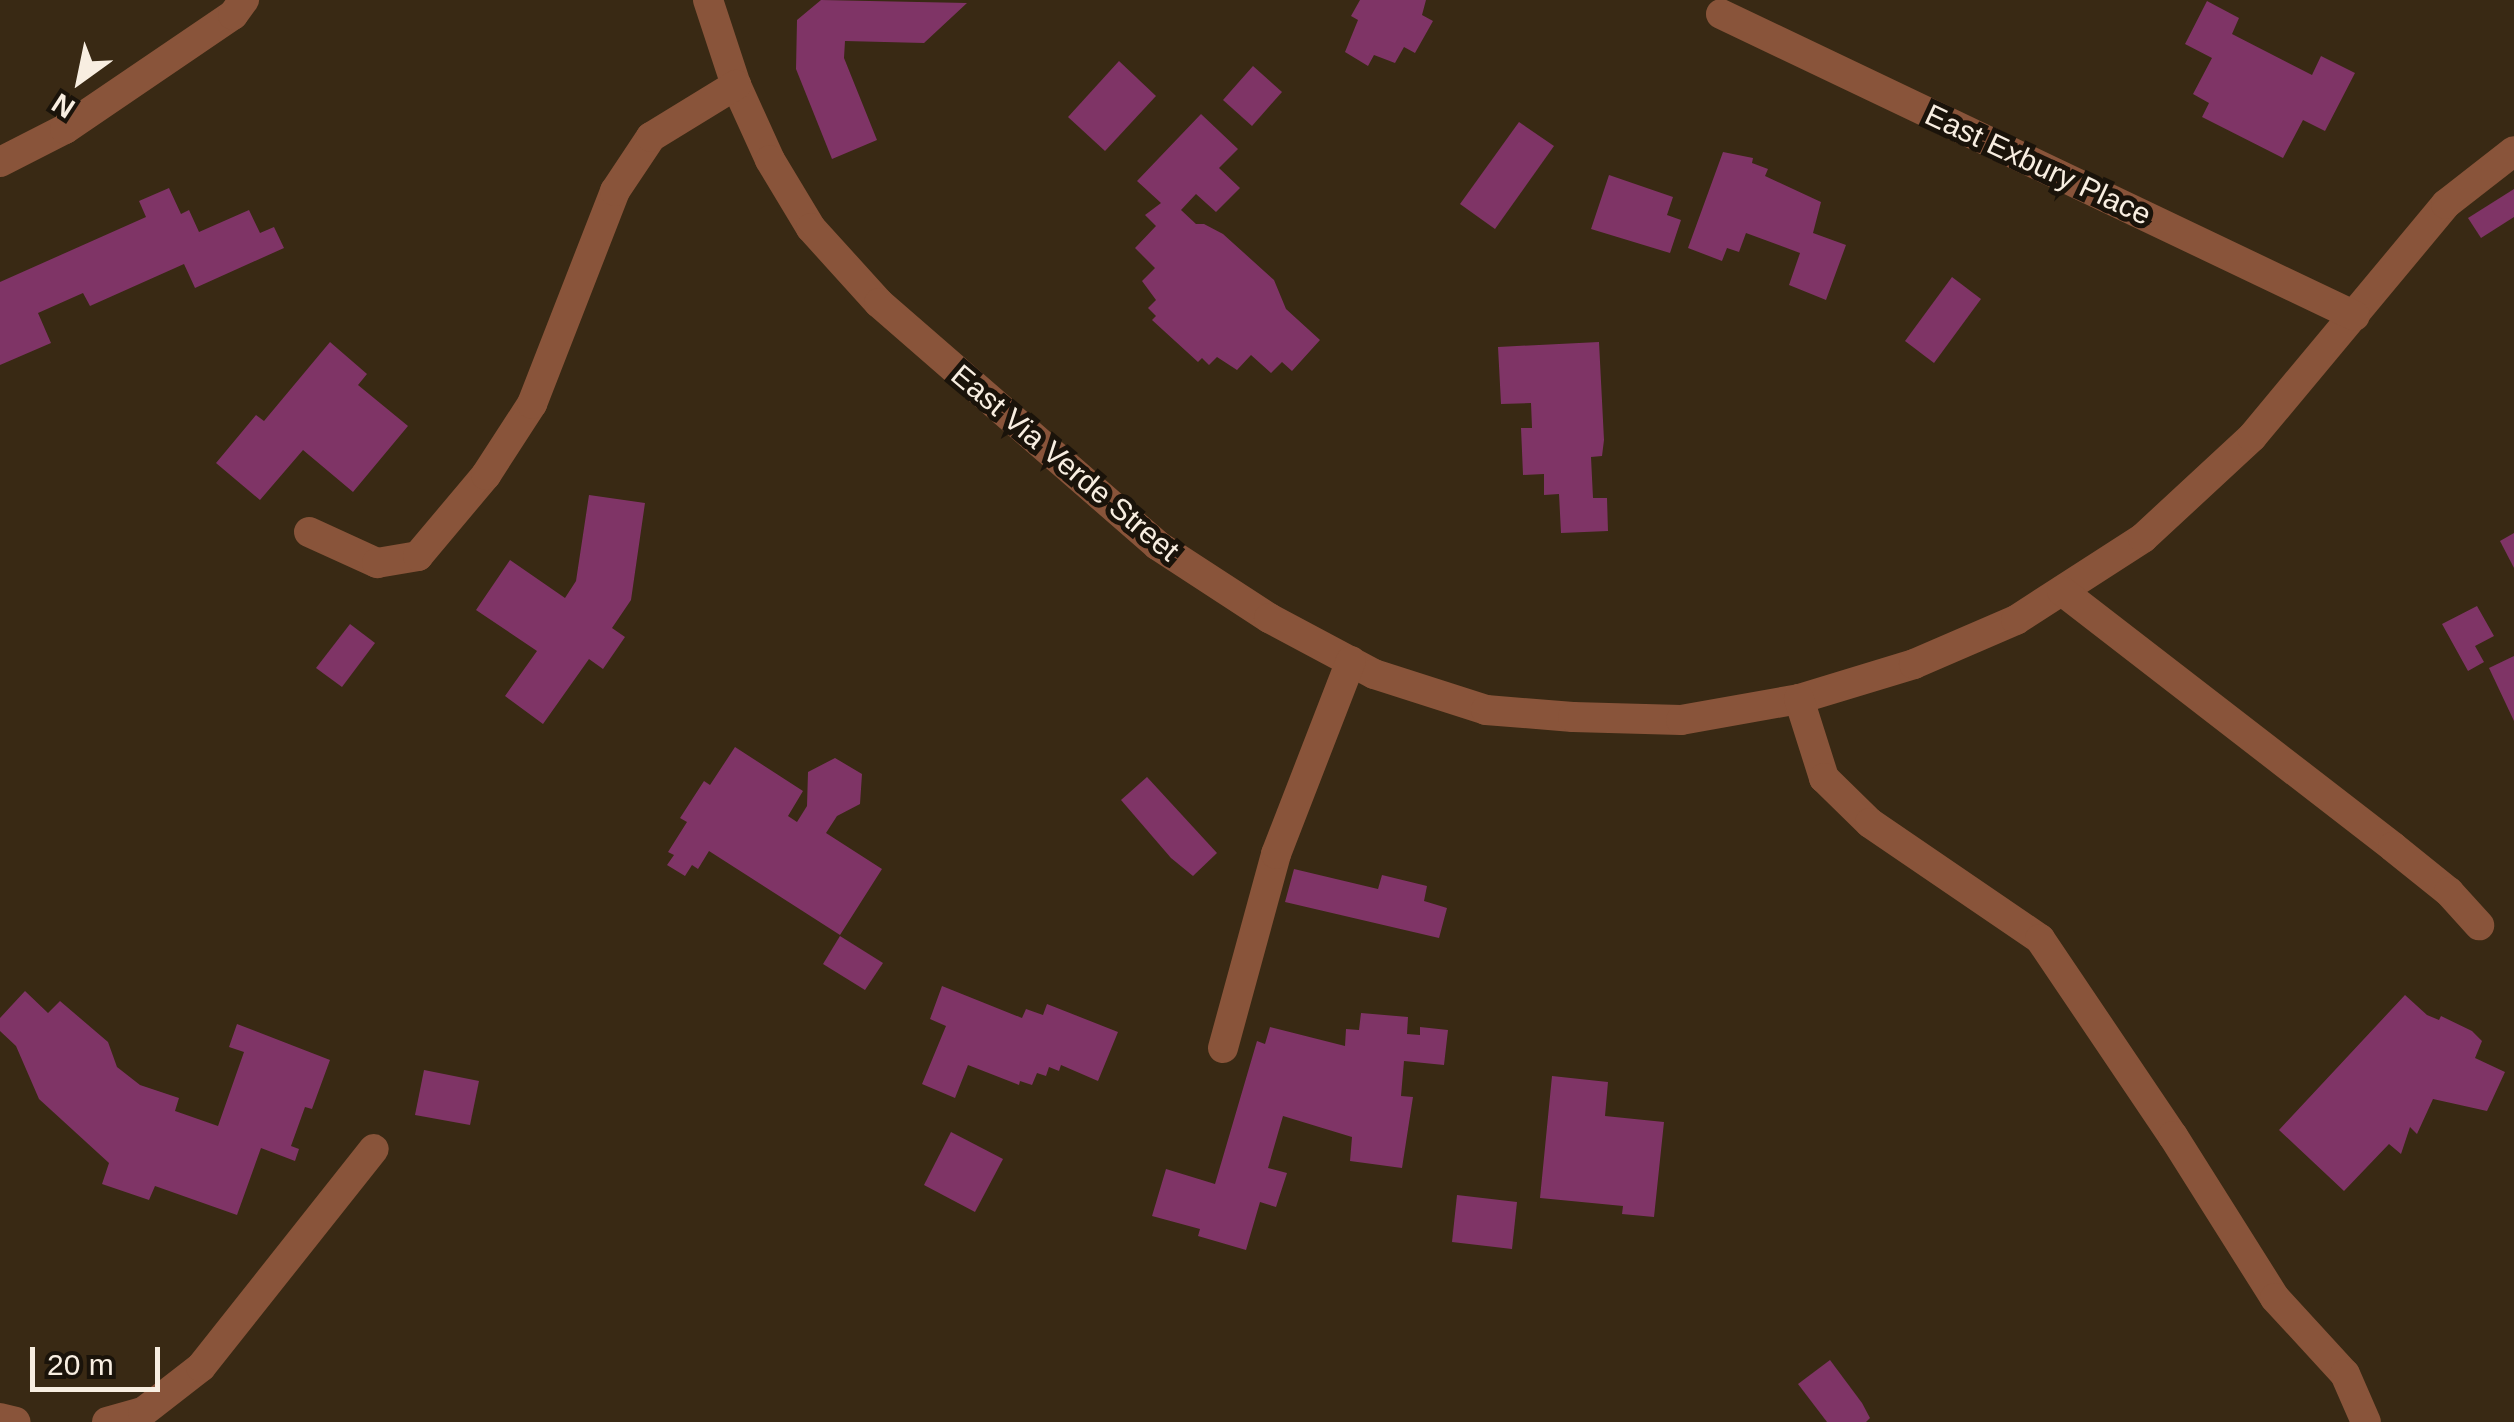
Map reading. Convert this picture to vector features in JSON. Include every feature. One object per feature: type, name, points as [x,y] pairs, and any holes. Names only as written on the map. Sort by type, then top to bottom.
[{"type":"street","points":[[0,162],[65,129],[233,15],[244,0]]},
{"type":"street","name":"East Via Verde Street","points":[[708,0],[736,86],[770,160],[811,228],[878,303],[1157,545],[1269,618],[1374,674],[1486,710],[1556,716],[1681,720],[1799,699],[1914,664],[2016,620],[2143,538],[2252,438],[2446,204],[2514,151]]},
{"type":"street","name":"East Exbury Place","points":[[1720,14],[2355,316]]},
{"type":"street","points":[[309,532],[377,564],[418,556],[486,474],[532,404],[615,190],[651,138],[736,86]]},
{"type":"street","points":[[2062,591],[2394,847],[2449,892],[2479,925]]},
{"type":"street","points":[[1222,1048],[1276,854],[1351,662]]},
{"type":"street","points":[[1799,699],[1824,778],[1870,823],[2040,939],[2174,1136],[2275,1298],[2345,1374],[2366,1422]]},
{"type":"street","points":[[107,1422],[143,1412],[201,1367],[374,1149]]},
{"type":"street","points":[[0,1418],[16,1422]]},
{"type":"building","points":[[821,0],[967,3],[924,43],[845,41],[844,58],[877,140],[832,159],[796,69],[797,20]]},
{"type":"building","points":[[1360,0],[1426,0],[1422,15],[1433,21],[1415,53],[1404,47],[1395,63],[1374,55],[1368,66],[1345,52],[1358,20],[1351,16]]},
{"type":"building","points":[[2207,1],[2239,18],[2232,34],[2312,75],[2321,56],[2355,73],[2325,131],[2303,120],[2283,158],[2202,117],[2209,103],[2193,94],[2212,58],[2185,44]]},
{"type":"building","points":[[1119,61],[1156,96],[1105,151],[1068,117]]},
{"type":"building","points":[[1253,66],[1282,92],[1252,126],[1223,100]]},
{"type":"building","points":[[1201,114],[1238,149],[1219,168],[1240,188],[1216,212],[1196,194],[1181,210],[1196,224],[1223,234],[1274,280],[1286,309],[1320,340],[1292,371],[1282,362],[1271,373],[1251,355],[1237,370],[1217,357],[1209,365],[1202,358],[1198,362],[1152,320],[1156,316],[1148,308],[1156,300],[1142,281],[1155,268],[1135,248],[1156,226],[1145,215],[1161,203],[1137,181]]},
{"type":"building","points":[[1519,122],[1554,146],[1495,229],[1460,204]]},
{"type":"building","points":[[1723,152],[1753,158],[1752,163],[1768,169],[1765,176],[1821,202],[1813,233],[1846,245],[1826,300],[1789,285],[1800,253],[1746,233],[1739,252],[1727,248],[1722,261],[1688,248]]},
{"type":"building","points":[[1609,175],[1673,197],[1667,215],[1681,220],[1670,253],[1591,229]]},
{"type":"building","points":[[169,188],[181,214],[189,210],[199,232],[249,210],[260,233],[274,227],[284,248],[195,288],[184,264],[90,306],[83,293],[38,313],[51,343],[0,365],[0,282],[146,217],[139,201]]},
{"type":"building","points":[[2514,189],[2514,217],[2481,238],[2468,218]]},
{"type":"building","points":[[1952,277],[1981,299],[1934,363],[1905,341]]},
{"type":"building","points":[[330,342],[367,374],[358,385],[408,426],[353,492],[303,450],[260,500],[216,463],[256,415],[264,421]]},
{"type":"building","points":[[1599,342],[1604,440],[1602,456],[1591,457],[1593,498],[1607,498],[1608,531],[1561,533],[1559,494],[1544,495],[1544,474],[1523,475],[1521,428],[1532,428],[1531,403],[1501,404],[1498,347]]},
{"type":"building","points":[[589,495],[645,503],[631,600],[612,628],[625,637],[603,669],[589,659],[543,724],[505,696],[537,651],[476,610],[510,560],[565,598],[576,581]]},
{"type":"building","points":[[2514,533],[2514,568],[2500,541]]},
{"type":"building","points":[[2477,606],[2494,636],[2475,646],[2484,662],[2468,671],[2442,624]]},
{"type":"building","points":[[350,624],[375,643],[342,687],[316,668]]},
{"type":"building","points":[[2514,656],[2514,721],[2489,668]]},
{"type":"building","points":[[735,747],[803,791],[788,816],[797,822],[807,806],[808,772],[835,758],[862,774],[860,804],[837,816],[826,833],[882,869],[840,935],[709,851],[698,869],[692,865],[685,876],[667,865],[674,855],[668,852],[687,822],[680,818],[704,781],[710,785]]},
{"type":"building","points":[[1147,777],[1217,853],[1193,876],[1171,858],[1121,800]]},
{"type":"building","points":[[1294,869],[1378,889],[1382,875],[1427,886],[1424,901],[1447,908],[1439,938],[1285,902]]},
{"type":"building","points":[[840,936],[883,963],[865,990],[823,964]]},
{"type":"building","points":[[942,986],[1022,1018],[1026,1009],[1043,1015],[1047,1004],[1118,1032],[1098,1081],[1061,1065],[1059,1071],[1049,1067],[1046,1076],[1037,1073],[1032,1085],[1020,1081],[1019,1085],[968,1065],[955,1098],[922,1084],[946,1026],[930,1019]]},
{"type":"building","points":[[25,991],[48,1013],[60,1001],[108,1042],[117,1067],[140,1085],[179,1098],[175,1111],[218,1126],[244,1052],[229,1047],[237,1024],[330,1060],[312,1109],[305,1107],[291,1146],[299,1149],[295,1161],[261,1148],[237,1215],[155,1186],[149,1200],[102,1184],[109,1163],[39,1099],[16,1046],[0,1031],[0,1018]]},
{"type":"building","points":[[2405,995],[2427,1015],[2439,1020],[2441,1016],[2472,1031],[2482,1041],[2475,1058],[2505,1072],[2487,1111],[2433,1099],[2417,1134],[2410,1127],[2401,1154],[2389,1144],[2344,1191],[2279,1130]]},
{"type":"building","points":[[1361,1013],[1408,1017],[1407,1034],[1420,1035],[1420,1027],[1448,1030],[1444,1065],[1404,1061],[1401,1096],[1413,1097],[1402,1168],[1350,1161],[1352,1137],[1283,1116],[1268,1168],[1287,1173],[1276,1207],[1260,1202],[1246,1250],[1198,1236],[1200,1229],[1152,1216],[1166,1169],[1215,1184],[1257,1041],[1265,1044],[1270,1027],[1345,1046],[1346,1029],[1359,1030]]},
{"type":"building","points":[[424,1070],[479,1081],[470,1125],[415,1115]]},
{"type":"building","points":[[1552,1076],[1608,1082],[1605,1116],[1664,1122],[1654,1217],[1622,1214],[1623,1206],[1540,1198]]},
{"type":"building","points":[[951,1132],[1003,1159],[975,1212],[924,1185]]},
{"type":"building","points":[[1457,1195],[1517,1202],[1512,1249],[1452,1242]]},
{"type":"building","points":[[1830,1360],[1862,1403],[1870,1418],[1866,1422],[1827,1422],[1798,1384]]}]
